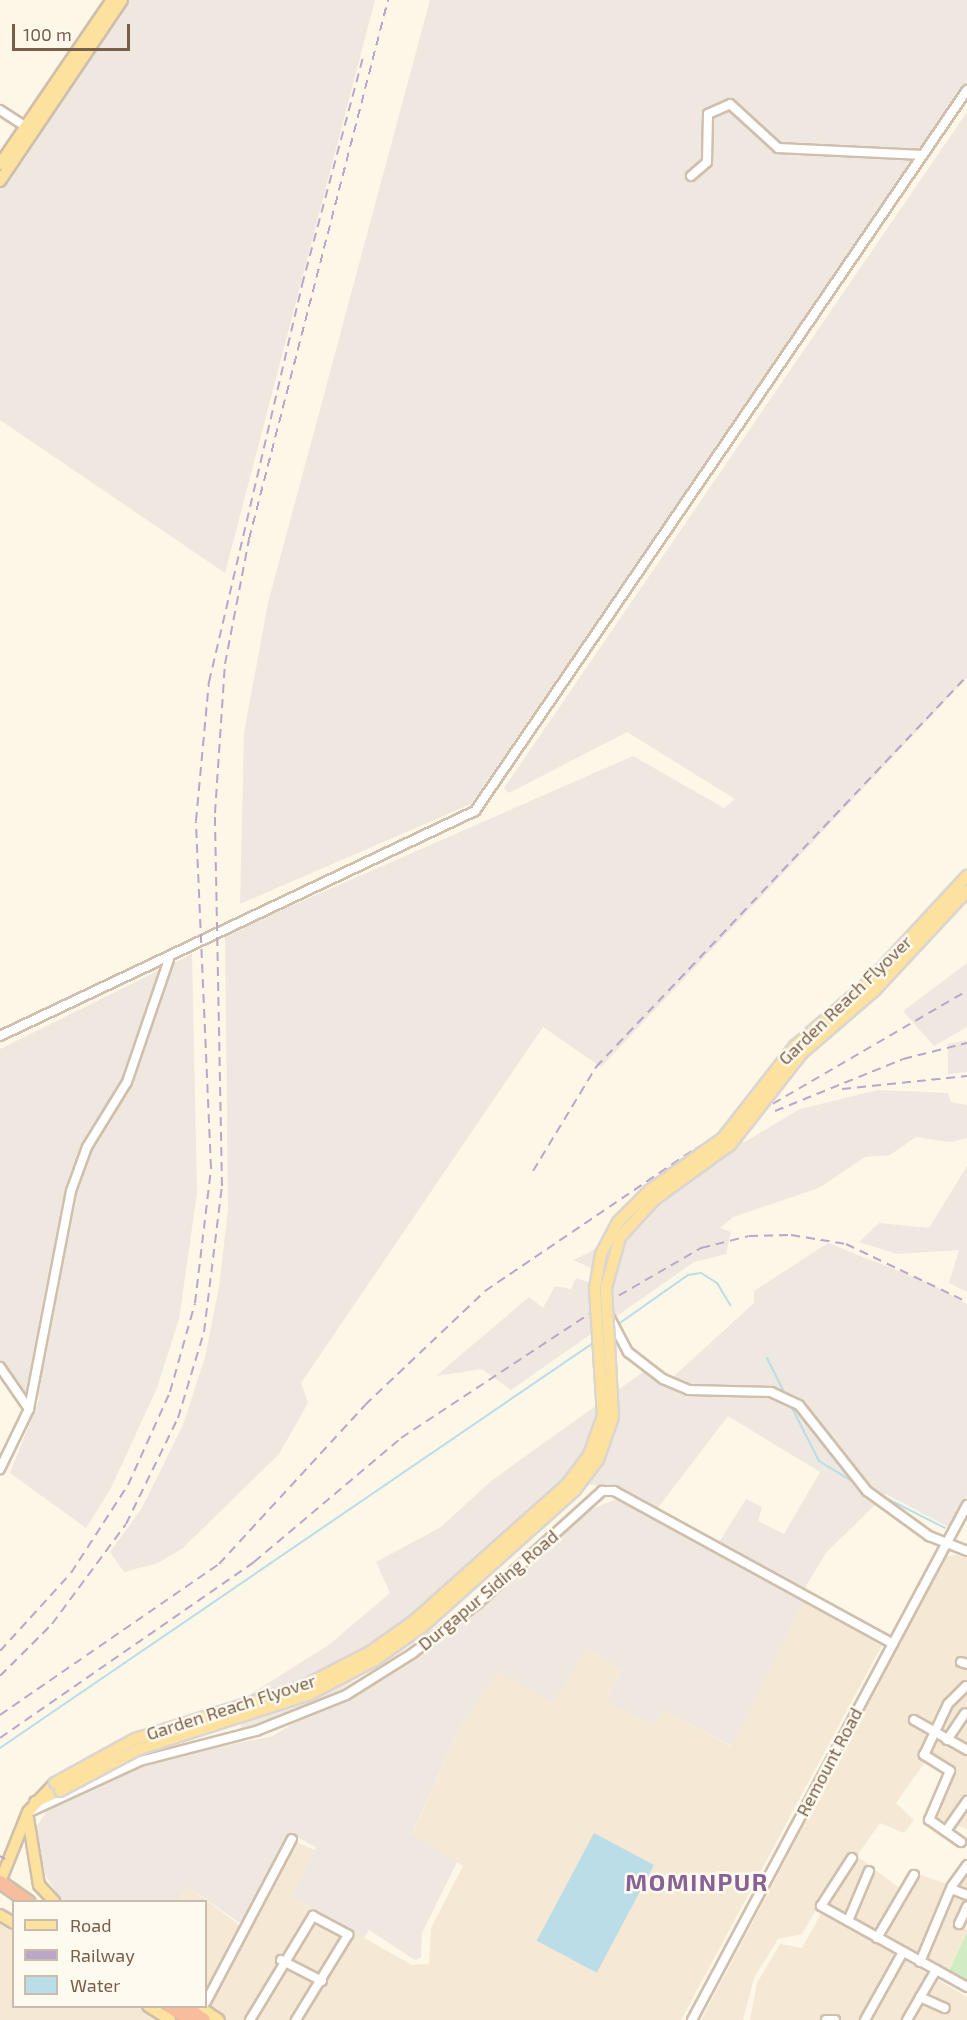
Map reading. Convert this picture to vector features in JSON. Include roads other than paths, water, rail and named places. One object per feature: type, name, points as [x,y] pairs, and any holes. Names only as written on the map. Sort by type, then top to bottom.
[{"type":"highway","points":[[0,1882],[25,1900]]},
{"type":"highway","points":[[175,2011],[202,2009]]},
{"type":"highway","points":[[175,2011],[190,2020]]},
{"type":"main road","points":[[0,164],[112,0]]},
{"type":"main road","points":[[0,182],[122,0]]},
{"type":"main road","name":"Garden Reach Flyover","points":[[0,1882],[28,1812],[35,1802],[135,1740],[306,1685],[370,1652],[415,1620],[568,1483],[590,1455],[603,1416],[595,1288],[601,1254],[615,1227],[649,1191],[723,1138],[795,1046],[868,983],[967,876]]},
{"type":"main road","name":"Garden Reach Flyover","points":[[58,1787],[163,1739],[310,1694],[375,1660],[422,1627],[575,1490],[598,1460],[614,1407],[606,1311],[611,1257],[633,1220],[730,1145],[802,1053],[875,990],[967,891]]},
{"type":"main road","points":[[28,1812],[34,1869],[39,1885],[53,1900]]},
{"type":"main road","points":[[155,2008],[175,2011]]},
{"type":"main road","points":[[202,2009],[219,2020]]},
{"type":"street","points":[[0,1036],[169,959],[242,918],[475,811],[967,90]]},
{"type":"street","points":[[691,176],[708,162],[708,114],[730,104],[778,148],[923,155]]},
{"type":"street","points":[[0,110],[26,127]]},
{"type":"street","points":[[0,1469],[29,1410],[77,1172],[127,1082],[169,959]]},
{"type":"street","points":[[606,1311],[628,1352],[663,1380],[689,1390],[771,1392],[799,1405],[829,1438],[851,1475],[929,1536],[945,1546],[967,1551]]},
{"type":"street","points":[[0,1367],[29,1410]]},
{"type":"street","name":"Durgapur Siding Road","points":[[28,1812],[140,1761],[256,1731],[346,1695],[413,1653],[477,1604],[602,1491],[614,1491],[893,1644]]},
{"type":"street","name":"Remount Road","points":[[693,2020],[967,1506]]},
{"type":"street","points":[[961,1842],[929,1820],[950,1771],[924,1755],[948,1704],[966,1686]]},
{"type":"street","points":[[947,1740],[965,1713]]},
{"type":"street","points":[[914,1719],[934,1733],[967,1750]]},
{"type":"street","points":[[946,1831],[967,1801]]},
{"type":"street","points":[[207,2000],[292,1839]]},
{"type":"street","points":[[852,1858],[821,1906],[967,1987]]},
{"type":"street","points":[[920,1962],[954,1890],[963,1863],[967,1865]]},
{"type":"street","points":[[848,1921],[869,1871]]},
{"type":"street","points":[[877,1938],[914,1875]]},
{"type":"street","points":[[954,1890],[967,1895]]},
{"type":"street","points":[[959,1924],[967,1907]]},
{"type":"street","points":[[250,2020],[281,1960],[313,1916],[348,1935],[296,2020]]},
{"type":"street","points":[[865,2020],[903,1952]]},
{"type":"street","points":[[281,1960],[321,1981]]},
{"type":"street","points":[[908,2020],[936,1970]]},
{"type":"street","points":[[920,1997],[945,2008]]},
{"type":"street","points":[[826,2020],[835,2020]]},
{"type":"water","points":[[594,1833],[654,1865],[597,1973],[537,1941]]},
{"type":"waterway","points":[[617,1325],[688,1275],[701,1273],[717,1283],[730,1305]]},
{"type":"waterway","points":[[0,1748],[596,1341]]},
{"type":"waterway","points":[[767,1358],[786,1396]]},
{"type":"waterway","points":[[790,1404],[819,1461],[857,1484]]},
{"type":"waterway","points":[[878,1494],[945,1528]]},
{"type":"railway","points":[[0,1676],[52,1624],[126,1524],[178,1418],[204,1332],[222,1186],[215,813],[225,664],[249,539],[388,0]]},
{"type":"railway","points":[[0,1651],[71,1573],[128,1485],[170,1392],[195,1303],[211,1168],[196,821],[209,682],[302,285],[363,58]]},
{"type":"railway","points":[[533,1171],[596,1067],[967,676]]},
{"type":"railway","points":[[0,1715],[219,1564],[365,1405],[485,1291],[695,1149],[967,991]]},
{"type":"railway","points":[[775,1111],[903,1059],[967,1043]]},
{"type":"railway","points":[[842,1089],[967,1076]]},
{"type":"railway","points":[[0,1738],[254,1562],[401,1438],[606,1303],[701,1248],[749,1236],[791,1235],[846,1244],[967,1302]]},
{"type":"railway","points":[[0,1856],[5,1859]]},
{"type":"district","name":"MOMINPUR","points":[[697,1882]]}]
